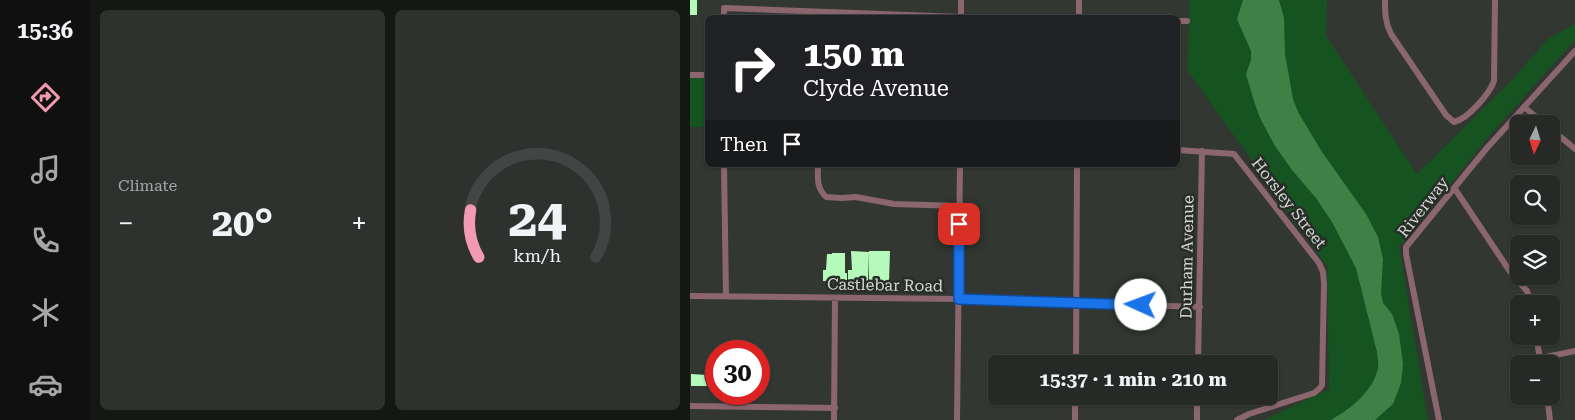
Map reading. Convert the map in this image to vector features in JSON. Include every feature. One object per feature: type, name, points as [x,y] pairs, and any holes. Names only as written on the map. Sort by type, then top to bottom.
[{"type":"street","points":[[961,0],[961,15]]},
{"type":"street","points":[[1079,0],[1079,15]]},
{"type":"street","points":[[1385,0],[1386,24],[1391,34],[1446,115],[1454,122],[1460,121],[1465,117],[1491,89],[1494,81],[1495,0]]},
{"type":"street","points":[[724,15],[724,8],[908,15]]},
{"type":"street","points":[[1180,20],[1187,21]]},
{"type":"street","name":"Riverway","points":[[1439,420],[1406,247],[1486,149],[1575,51]]},
{"type":"street","points":[[690,75],[705,75]]},
{"type":"street","points":[[1524,107],[1534,115]]},
{"type":"street","points":[[1560,136],[1575,149]]},
{"type":"street","points":[[1180,150],[1202,151]]},
{"type":"street","name":"Horsley Street","points":[[1202,151],[1234,154],[1319,263],[1323,272],[1323,379],[1319,389],[1314,393],[1237,420]]},
{"type":"street","name":"Durham Avenue","points":[[1198,355],[1202,151]]},
{"type":"street","points":[[724,167],[726,296]]},
{"type":"street","points":[[818,167],[820,191],[826,197],[842,198],[856,196],[894,204],[959,206]]},
{"type":"street","points":[[957,420],[960,167]]},
{"type":"street","points":[[1076,355],[1077,167]]},
{"type":"street","points":[[1455,189],[1511,273],[1527,291],[1528,295]]},
{"type":"street","name":"Castlebar Road","points":[[690,296],[959,299],[1200,307]]},
{"type":"street","points":[[834,298],[834,420]]},
{"type":"street","points":[[1560,355],[1575,351]]},
{"type":"street","points":[[1075,405],[1075,420]]},
{"type":"street","points":[[1197,405],[1197,420]]},
{"type":"street","points":[[1548,405],[1550,420]]},
{"type":"street","points":[[690,406],[835,408]]},
{"type":"shaded area","points":[[1189,0],[1327,0],[1326,36],[1417,174],[1512,80],[1548,39],[1575,24],[1575,40],[1488,137],[1403,243],[1399,245],[1428,420],[1264,420],[1329,389],[1327,266],[1188,71]]},
{"type":"shaded area","points":[[1243,0],[1279,0],[1284,18],[1285,54],[1293,99],[1298,112],[1322,152],[1366,214],[1378,237],[1383,259],[1381,294],[1383,303],[1392,314],[1399,334],[1403,364],[1401,383],[1393,404],[1375,420],[1331,420],[1346,411],[1360,399],[1371,385],[1378,368],[1377,352],[1356,268],[1332,222],[1316,198],[1292,170],[1275,146],[1260,118],[1246,74],[1251,60],[1251,51],[1237,19]]},
{"type":"shaded area","points":[[690,75],[705,75],[705,127],[690,127]]},
{"type":"building","points":[[690,0],[697,0],[697,15],[690,15]]},
{"type":"building","points":[[851,251],[869,252],[868,283],[848,280],[848,270],[852,270]]},
{"type":"building","points":[[869,251],[890,251],[889,282],[869,282]]},
{"type":"building","points":[[845,253],[847,280],[845,282],[823,281],[823,270],[826,270],[827,254]]},
{"type":"building","points":[[691,374],[705,375],[705,386],[691,386]]},
{"type":"route","points":[[959,224],[959,299],[1141,305]]}]
